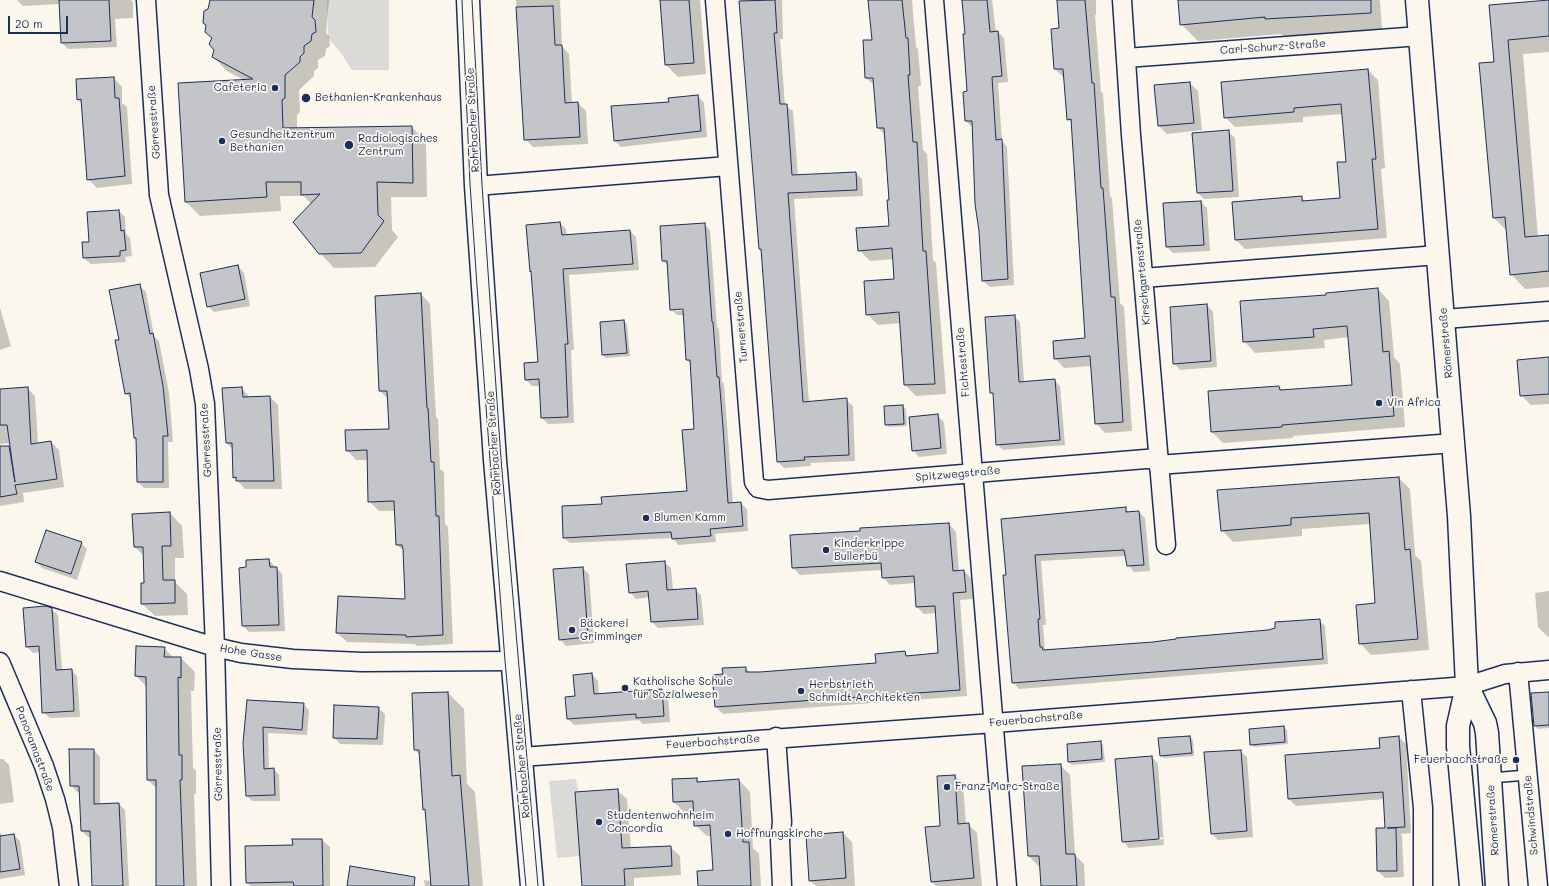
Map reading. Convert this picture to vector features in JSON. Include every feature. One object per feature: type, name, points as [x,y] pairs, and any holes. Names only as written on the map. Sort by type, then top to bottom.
[{"type":"main road","name":"Rohrbacher Straße","points":[[468,0],[476,186],[494,452],[532,886]]},
{"type":"main road","name":"Römerstraße","points":[[1417,0],[1454,443],[1467,686],[1458,733],[1471,886]]},
{"type":"main road","name":"Römerstraße","points":[[1467,686],[1485,723],[1497,886]]},
{"type":"street","name":"Görresstraße","points":[[146,0],[159,195],[199,369],[205,404],[215,647],[221,886]]},
{"type":"street","name":"Turnerstraße","points":[[715,0],[754,482],[758,488]]},
{"type":"street","name":"Fichtestraße","points":[[934,0],[971,472],[994,723]]},
{"type":"street","name":"Kirschgartenstraße","points":[[1122,0],[1142,278],[1166,545]]},
{"type":"street","name":"Carl-Schurz-Straße","points":[[1126,58],[1420,36]]},
{"type":"street","points":[[476,186],[728,166]]},
{"type":"street","points":[[1142,278],[1438,255]]},
{"type":"street","points":[[1444,319],[1549,311]]},
{"type":"street","name":"Spitzwegstraße","points":[[758,488],[768,490],[971,472],[1158,462],[1454,443]]},
{"type":"street","name":"Hohe Gasse","points":[[0,580],[215,647],[241,653],[293,659],[362,662],[512,661]]},
{"type":"street","name":"Panoramastraße","points":[[0,662],[44,766],[55,800],[62,827],[69,886]]},
{"type":"street","name":"Feuerbachstraße","points":[[521,757],[994,723],[1467,686],[1505,674],[1549,670]]},
{"type":"street","name":"Schwindstraße","points":[[1518,672],[1538,886]]},
{"type":"street","points":[[1411,690],[1423,808],[1423,886]]},
{"type":"street","points":[[994,723],[1007,886]]},
{"type":"street","points":[[776,738],[782,822],[780,841],[782,886]]},
{"type":"lane","points":[[1490,778],[1528,775]]},
{"type":"shaded area","points":[[327,0],[389,0],[389,70],[352,70],[341,53],[328,38]]},
{"type":"shaded area","points":[[576,779],[578,791],[575,792],[580,856],[557,858],[549,781]]},
{"type":"building","points":[[59,0],[109,0],[111,41],[61,43]]},
{"type":"building","points":[[210,0],[314,0],[312,17],[315,20],[316,32],[312,34],[311,41],[304,46],[304,53],[300,57],[300,62],[285,75],[285,98],[282,100],[283,128],[412,126],[413,183],[377,182],[378,215],[384,221],[361,253],[319,254],[293,222],[320,194],[301,195],[301,182],[266,182],[267,197],[185,202],[178,83],[253,79],[212,57],[214,50],[209,44],[212,38],[205,32],[206,25],[203,23],[204,11],[208,9]]},
{"type":"building","points":[[660,0],[689,0],[694,63],[665,65]]},
{"type":"building","points":[[775,0],[777,33],[774,33],[780,104],[787,104],[792,175],[856,172],[857,190],[788,193],[803,402],[847,398],[849,455],[804,457],[805,460],[777,462],[761,249],[759,249],[739,1]]},
{"type":"building","points":[[868,0],[902,0],[906,38],[908,38],[910,75],[908,75],[913,142],[917,142],[923,251],[926,251],[935,384],[904,385],[899,312],[866,315],[864,281],[894,279],[892,248],[858,251],[856,228],[889,226],[887,200],[889,200],[884,128],[877,128],[873,78],[865,78],[863,40],[872,40]]},
{"type":"building","points":[[962,0],[987,0],[990,32],[998,31],[1002,76],[992,77],[996,140],[1002,139],[1008,279],[982,281],[979,231],[975,204],[972,121],[965,121],[963,92],[967,91]]},
{"type":"building","points":[[1057,0],[1085,0],[1092,83],[1094,83],[1101,188],[1103,188],[1111,297],[1115,297],[1123,422],[1095,424],[1090,356],[1054,359],[1053,341],[1085,338],[1071,119],[1067,120],[1063,69],[1054,69],[1051,29],[1059,28]]},
{"type":"building","points":[[1178,0],[1371,0],[1371,13],[1265,19],[1265,17],[1180,25]]},
{"type":"building","points":[[1549,0],[1549,36],[1508,40],[1525,237],[1549,235],[1549,271],[1510,275],[1505,217],[1493,218],[1479,63],[1494,62],[1489,5]]},
{"type":"building","points":[[553,6],[555,45],[562,45],[565,103],[578,102],[580,137],[524,140],[516,7]]},
{"type":"building","points":[[1368,69],[1376,159],[1372,159],[1378,229],[1235,240],[1232,202],[1302,196],[1302,201],[1340,198],[1337,162],[1346,162],[1341,104],[1294,108],[1294,112],[1224,118],[1221,82]]},
{"type":"building","points":[[114,77],[115,98],[119,98],[125,176],[87,180],[81,99],[77,100],[76,79]]},
{"type":"building","points":[[1190,82],[1194,123],[1158,126],[1154,85]]},
{"type":"building","points":[[698,95],[701,131],[614,141],[611,106],[669,102],[668,98]]},
{"type":"building","points":[[1229,130],[1233,191],[1197,193],[1192,133]]},
{"type":"building","points":[[1201,201],[1204,245],[1166,247],[1163,203]]},
{"type":"building","points":[[119,210],[121,231],[124,230],[126,250],[120,251],[120,256],[83,258],[82,242],[89,242],[87,212]]},
{"type":"building","points":[[560,222],[562,235],[630,230],[633,264],[563,269],[568,344],[565,344],[568,417],[541,418],[539,379],[525,380],[524,363],[538,362],[526,225]]},
{"type":"building","points":[[705,223],[717,377],[719,377],[728,503],[741,502],[743,526],[710,529],[711,536],[672,539],[671,532],[563,538],[562,506],[602,504],[601,497],[687,491],[682,430],[694,429],[690,360],[686,360],[683,309],[670,310],[667,261],[662,261],[660,226]]},
{"type":"building","points":[[238,265],[245,299],[207,307],[200,273]]},
{"type":"building","points":[[140,284],[150,334],[153,333],[163,386],[168,436],[163,436],[163,482],[137,482],[136,438],[134,438],[130,393],[125,394],[115,340],[119,340],[109,290]]},
{"type":"building","points":[[1378,288],[1383,352],[1389,351],[1394,416],[1282,425],[1282,427],[1211,432],[1208,391],[1279,386],[1280,390],[1352,385],[1347,326],[1313,329],[1314,337],[1243,342],[1240,301],[1326,295],[1326,293]]},
{"type":"building","points":[[421,293],[431,462],[434,462],[436,516],[439,516],[443,635],[406,637],[406,635],[336,633],[338,596],[405,599],[403,549],[402,545],[396,545],[394,501],[368,502],[367,450],[346,451],[345,430],[389,429],[387,391],[379,391],[375,296]]},
{"type":"building","points":[[1207,304],[1211,361],[1173,364],[1170,307]]},
{"type":"building","points":[[1015,315],[1019,382],[1055,379],[1060,440],[996,445],[993,393],[990,393],[985,317]]},
{"type":"building","points":[[624,320],[627,353],[602,355],[600,322]]},
{"type":"building","points":[[1549,357],[1549,394],[1520,396],[1517,360]]},
{"type":"building","points":[[28,387],[31,444],[51,441],[57,479],[15,485],[17,494],[0,497],[0,446],[9,446],[15,482],[7,425],[0,425],[0,389]]},
{"type":"building","points":[[242,387],[243,397],[270,396],[274,481],[236,481],[236,477],[233,478],[232,443],[226,443],[222,388]]},
{"type":"building","points":[[903,405],[904,424],[885,425],[884,406]]},
{"type":"building","points":[[938,414],[941,448],[912,451],[909,417]]},
{"type":"building","points":[[1399,477],[1405,550],[1410,549],[1418,639],[1359,644],[1356,605],[1375,603],[1369,513],[1291,518],[1291,525],[1221,531],[1217,490]]},
{"type":"building","points":[[1126,507],[1126,512],[1139,511],[1144,565],[1127,566],[1124,550],[1035,555],[1040,619],[1038,619],[1040,647],[1042,647],[1043,650],[1153,642],[1176,638],[1268,630],[1275,628],[1275,622],[1320,619],[1323,659],[1012,683],[1003,575],[1006,575],[1001,519]]},
{"type":"building","points":[[170,512],[171,546],[162,546],[163,580],[175,580],[175,603],[141,604],[141,583],[144,583],[143,547],[134,547],[132,514]]},
{"type":"building","points":[[949,523],[953,571],[964,570],[966,592],[953,593],[960,690],[715,707],[712,675],[723,674],[722,668],[746,667],[746,672],[760,672],[876,663],[875,654],[905,651],[906,656],[938,653],[935,606],[916,607],[914,576],[882,578],[881,563],[792,568],[790,535],[860,531],[860,528]]},
{"type":"building","points":[[46,530],[82,542],[71,574],[35,562]]},
{"type":"building","points":[[269,559],[270,567],[277,567],[279,625],[242,626],[239,568],[246,567],[246,560]]},
{"type":"building","points":[[665,561],[667,590],[696,588],[698,619],[651,622],[648,591],[629,593],[626,564]]},
{"type":"building","points":[[583,567],[588,637],[559,640],[553,569]]},
{"type":"building","points":[[46,606],[52,608],[56,670],[72,669],[74,711],[42,713],[39,646],[26,647],[23,608]]},
{"type":"building","points":[[136,646],[165,647],[164,657],[181,657],[181,678],[178,677],[179,755],[182,755],[182,780],[180,780],[184,886],[156,886],[156,780],[147,780],[146,677],[135,676]]},
{"type":"building","points":[[592,673],[594,694],[662,689],[664,716],[636,718],[636,714],[567,719],[565,697],[575,696],[573,675]]},
{"type":"building","points":[[448,692],[452,776],[460,775],[469,886],[431,886],[425,809],[423,810],[419,750],[414,750],[412,693]]},
{"type":"building","points":[[1549,692],[1549,725],[1534,726],[1531,693]]},
{"type":"building","points":[[247,700],[304,703],[302,730],[263,727],[264,769],[274,768],[275,795],[246,796],[243,743]]},
{"type":"building","points":[[334,705],[379,707],[377,739],[333,738]]},
{"type":"building","points":[[1284,726],[1285,742],[1250,745],[1249,729]]},
{"type":"building","points":[[1190,736],[1192,753],[1160,756],[1158,738]]},
{"type":"building","points":[[1399,736],[1405,827],[1387,828],[1396,828],[1397,871],[1377,871],[1376,828],[1385,828],[1383,792],[1288,799],[1285,755],[1380,748],[1379,738]]},
{"type":"building","points":[[1101,741],[1102,759],[1068,762],[1067,744]]},
{"type":"building","points":[[69,749],[94,749],[94,804],[119,803],[123,886],[92,886],[90,831],[81,831],[79,786],[70,786]]},
{"type":"building","points":[[1241,750],[1247,831],[1211,834],[1204,752]]},
{"type":"building","points":[[1152,756],[1159,839],[1122,842],[1115,759]]},
{"type":"building","points":[[1061,764],[1066,854],[1075,854],[1077,886],[1041,886],[1039,856],[1028,856],[1022,766]]},
{"type":"building","points":[[955,775],[958,824],[969,823],[974,878],[931,882],[925,827],[940,826],[937,776]]},
{"type":"building","name":"Hoffnungskirche","points":[[697,778],[697,782],[739,779],[743,842],[749,842],[751,886],[698,886],[697,871],[713,870],[710,825],[694,826],[693,801],[673,802],[672,779]]},
{"type":"building","points":[[618,789],[622,848],[671,846],[672,866],[624,869],[625,886],[582,886],[575,792]]},
{"type":"building","points":[[843,832],[846,878],[809,881],[806,835]]},
{"type":"building","points":[[14,834],[20,869],[0,872],[0,836]]},
{"type":"building","points":[[292,839],[322,839],[323,886],[294,886],[293,882],[246,883],[245,846],[293,845]]},
{"type":"building","points":[[350,866],[415,877],[414,886],[347,886]]},
{"type":"tram line","points":[[462,0],[470,184],[477,286],[505,661],[526,886]]},
{"type":"tram line","points":[[472,0],[482,185],[501,459],[538,886]]},
{"type":"place","name":"Cafeteria","points":[[275,88]]},
{"type":"place","name":"Bethanien-Krankenhaus","points":[[306,98]]},
{"type":"place","name":"Gesundheitzentrum Bethanien","points":[[222,141]]},
{"type":"place","name":"Radiologisches Zentrum","points":[[349,145]]},
{"type":"place","name":"Vin Africa","points":[[1379,403]]},
{"type":"place","name":"Blumen Kamm","points":[[646,518]]},
{"type":"place","name":"Kinderkrippe Bullerbü","points":[[826,550]]},
{"type":"place","name":"Bäckerei Grimminger","points":[[572,630]]},
{"type":"place","name":"Katholische Schule für Sozialwesen","points":[[625,688]]},
{"type":"place","name":"Herbstrieth Schmidt Architekten","points":[[801,691]]},
{"type":"place","name":"Feuerbachstraße","points":[[1516,760]]},
{"type":"place","name":"Franz-Marc-Straße","points":[[947,787]]},
{"type":"place","name":"Studentenwohnheim Concordia","points":[[599,822]]},
{"type":"place","name":"Hoffnungskirche","points":[[728,834]]}]
